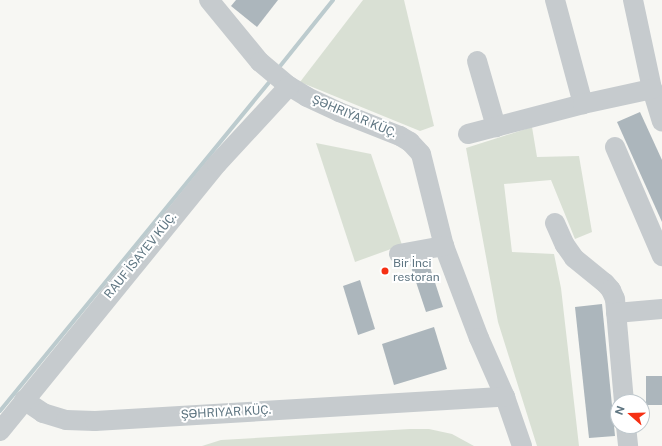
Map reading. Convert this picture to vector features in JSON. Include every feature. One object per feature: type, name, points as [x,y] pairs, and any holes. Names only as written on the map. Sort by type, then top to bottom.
[{"type":"street","points":[[556,0],[583,104]]},
{"type":"street","points":[[633,0],[652,89],[662,120]]},
{"type":"street","name":"ŞƏHRIYAR KÜÇ.","points":[[213,1],[260,62],[289,86],[307,97],[400,136],[410,142],[421,154],[444,246],[479,338],[505,397],[522,446]]},
{"type":"street","points":[[477,61],[496,127]]},
{"type":"street","name":"RAUF İSAYEV KÜÇ.","points":[[0,431],[217,164],[289,86]]},
{"type":"street","points":[[468,134],[583,104],[652,89]]},
{"type":"street","points":[[614,148],[662,256]]},
{"type":"street","points":[[555,224],[574,258],[611,290],[615,299],[623,394]]},
{"type":"street","points":[[399,254],[444,246]]},
{"type":"street","points":[[616,313],[662,309]]},
{"type":"street","name":"ŞƏHRIYAR KÜÇ.","points":[[24,400],[43,413],[66,420],[96,420],[505,397]]},
{"type":"street","points":[[627,434],[628,446]]},
{"type":"shaded area","points":[[363,0],[404,0],[434,126],[420,131],[300,82]]},
{"type":"shaded area","points":[[532,127],[537,157],[579,156],[592,232],[575,239],[551,180],[504,184],[512,252],[554,254],[561,288],[579,446],[537,446],[498,322],[466,148]]},
{"type":"shaded area","points":[[316,143],[371,154],[402,245],[355,262]]},
{"type":"shaded area","points":[[429,429],[452,434],[474,446],[202,446],[221,440]]},
{"type":"building","points":[[236,0],[278,0],[257,27],[231,6]]},
{"type":"building","points":[[640,112],[662,160],[662,222],[617,122]]},
{"type":"building","points":[[428,261],[443,307],[426,312],[410,264]]},
{"type":"building","points":[[360,280],[375,329],[358,335],[343,286]]},
{"type":"building","points":[[602,304],[611,394],[610,434],[615,434],[615,436],[589,438],[575,307]]},
{"type":"building","points":[[434,327],[447,369],[394,385],[382,344]]},
{"type":"building","points":[[646,376],[662,376],[662,405],[650,405],[650,394],[646,394]]},
{"type":"waterway","points":[[281,65],[333,0]]},
{"type":"waterway","points":[[0,411],[268,83]]},
{"type":"place","name":"Bir İnci restoran","points":[[385,271]]}]
